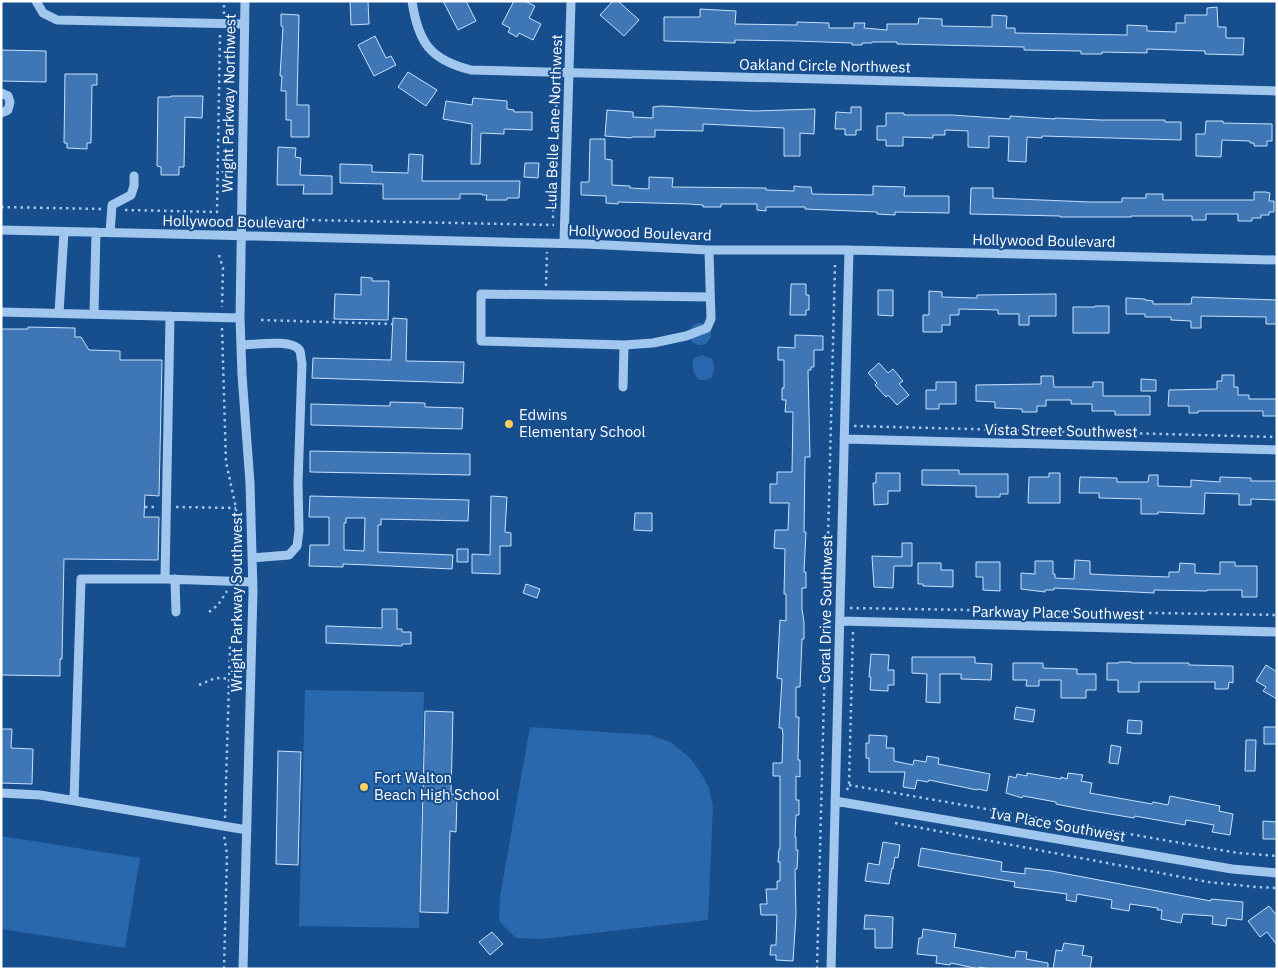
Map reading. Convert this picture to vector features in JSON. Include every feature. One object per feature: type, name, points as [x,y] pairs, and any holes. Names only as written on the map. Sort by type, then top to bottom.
[{"type":"street","points":[[36,1],[43,13],[57,20],[244,24]]},
{"type":"street","name":"Wright Parkway Northwest","points":[[240,236],[245,1]]},
{"type":"street","name":"Oakland Circle Northwest","points":[[412,1],[418,30],[421,38],[430,49],[448,63],[471,70],[1277,91]]},
{"type":"street","name":"Lula Belle Lane Northwest","points":[[564,243],[571,1]]},
{"type":"street","points":[[1,93],[8,96],[10,102],[8,110],[1,113]]},
{"type":"street","points":[[110,232],[112,205],[131,195],[134,186],[134,176]]},
{"type":"street","name":"Hollywood Boulevard","points":[[1,230],[564,243],[709,250],[849,250],[1277,260]]},
{"type":"street","points":[[59,313],[64,232]]},
{"type":"street","points":[[94,314],[96,232]]},
{"type":"street","name":"Wright Parkway Southwest","points":[[240,236],[241,346],[252,508],[253,582],[244,969]]},
{"type":"street","points":[[709,250],[711,319],[707,328],[686,336],[653,343],[624,345],[480,341],[481,294],[710,297]]},
{"type":"street","name":"Coral Drive Southwest","points":[[831,969],[849,250]]},
{"type":"street","points":[[1,312],[240,318]]},
{"type":"street","points":[[165,579],[170,316]]},
{"type":"street","points":[[241,346],[283,343],[295,346],[300,352],[302,363],[298,483],[299,531],[297,546],[289,555],[252,558]]},
{"type":"street","points":[[623,387],[624,345]]},
{"type":"street","name":"Vista Street Southwest","points":[[844,439],[1277,450]]},
{"type":"street","points":[[74,800],[81,579],[175,579],[253,582]]},
{"type":"street","points":[[175,579],[176,612]]},
{"type":"street","name":"Parkway Place Southwest","points":[[840,621],[1277,632]]},
{"type":"street","points":[[1,793],[40,795],[74,800],[247,830]]},
{"type":"street","name":"Iva Place Southwest","points":[[835,800],[1232,869],[1277,873]]},
{"type":"path","points":[[217,212],[220,41],[224,1]]},
{"type":"path","points":[[260,219],[565,225]]},
{"type":"path","points":[[546,295],[548,225]]},
{"type":"path","points":[[219,255],[223,268],[222,318],[226,462],[236,508],[234,542],[235,628],[230,647],[224,838],[227,854],[224,969]]},
{"type":"path","points":[[817,969],[835,265]]},
{"type":"path","points":[[261,320],[392,324]]},
{"type":"path","points":[[854,426],[1277,437]]},
{"type":"path","points":[[145,507],[252,508]]},
{"type":"path","points":[[209,612],[218,605],[227,590]]},
{"type":"path","points":[[850,608],[1277,615]]},
{"type":"path","points":[[198,685],[215,678],[251,679]]},
{"type":"path","points":[[849,785],[1238,853],[1277,856]]},
{"type":"path","points":[[893,823],[1208,882],[1277,888]]},
{"type":"shaded area","points":[[700,323],[708,326],[711,334],[708,342],[700,345],[692,342],[689,334],[692,326]]},
{"type":"shaded area","points":[[702,355],[712,359],[714,370],[711,378],[699,380],[693,370],[693,359]]},
{"type":"shaded area","points":[[305,690],[424,692],[419,928],[299,926]]},
{"type":"shaded area","points":[[530,727],[650,735],[670,742],[688,756],[700,771],[709,788],[713,808],[708,920],[542,939],[516,938],[499,921],[500,896]]},
{"type":"shaded area","points":[[1,836],[140,858],[125,948],[1,929]]},
{"type":"building","points":[[350,1],[368,1],[369,24],[351,25]]},
{"type":"building","points":[[443,1],[466,1],[476,21],[458,30]]},
{"type":"building","points":[[514,1],[525,1],[535,6],[529,18],[541,24],[533,40],[519,33],[517,37],[508,32],[510,28],[502,24]]},
{"type":"building","points":[[613,1],[618,1],[639,20],[624,36],[600,15]]},
{"type":"building","points":[[1217,7],[1218,27],[1226,27],[1226,38],[1244,38],[1243,55],[1205,54],[1205,51],[1147,49],[1147,53],[1102,52],[1102,54],[1081,54],[1081,51],[1024,50],[1024,47],[897,44],[897,42],[872,42],[852,45],[852,43],[796,41],[735,40],[735,43],[664,41],[664,17],[700,17],[700,9],[736,11],[735,24],[797,25],[797,22],[829,23],[829,28],[854,28],[854,23],[865,23],[864,28],[887,30],[887,24],[918,24],[919,18],[942,19],[942,26],[992,27],[992,15],[1007,16],[1006,28],[1015,28],[1015,33],[1127,35],[1127,25],[1147,26],[1147,31],[1176,32],[1176,23],[1185,23],[1185,15],[1207,15],[1207,8]]},
{"type":"building","points":[[281,14],[299,15],[297,105],[309,105],[309,137],[291,137],[291,120],[286,120],[286,91],[281,91],[282,76],[280,76],[283,27],[281,26]]},
{"type":"building","points":[[375,36],[386,58],[391,56],[396,65],[374,76],[358,45]]},
{"type":"building","points":[[1,50],[46,51],[46,82],[1,81]]},
{"type":"building","points":[[408,72],[437,90],[426,106],[398,87]]},
{"type":"building","points":[[65,74],[97,74],[97,85],[92,85],[91,143],[87,143],[87,149],[67,148],[67,143],[64,143]]},
{"type":"building","points":[[203,96],[202,118],[185,117],[184,167],[179,167],[179,175],[161,175],[161,167],[157,166],[158,97]]},
{"type":"building","points":[[473,98],[507,101],[507,109],[514,110],[514,112],[532,112],[532,130],[504,129],[504,134],[481,133],[480,164],[471,164],[472,124],[443,119],[446,101],[472,105]]},
{"type":"building","points":[[653,107],[755,111],[815,109],[814,134],[800,133],[800,156],[784,156],[784,128],[703,124],[703,131],[655,130],[655,137],[605,136],[607,110],[633,112],[633,117],[653,118]]},
{"type":"building","points":[[851,107],[861,107],[861,130],[856,130],[856,135],[845,135],[845,129],[835,129],[836,112],[851,113]]},
{"type":"building","points":[[886,113],[1010,119],[1010,116],[1055,119],[1165,120],[1165,122],[1181,122],[1181,140],[1027,137],[1026,162],[1008,161],[1009,137],[989,136],[989,148],[968,147],[968,131],[945,130],[945,135],[933,135],[933,138],[903,137],[903,146],[886,146],[886,140],[877,140],[877,126],[886,126]]},
{"type":"building","points":[[1206,121],[1272,124],[1272,141],[1267,141],[1267,146],[1254,146],[1254,143],[1250,143],[1250,141],[1222,140],[1221,157],[1196,156],[1196,134],[1205,134]]},
{"type":"building","points":[[590,139],[605,139],[605,159],[612,160],[612,185],[649,189],[649,177],[673,178],[672,187],[766,188],[766,190],[794,191],[794,186],[811,187],[812,194],[873,195],[873,186],[905,187],[904,196],[949,196],[949,213],[895,212],[895,215],[877,214],[877,212],[805,209],[805,207],[766,207],[766,211],[757,210],[757,204],[721,204],[721,207],[703,207],[703,205],[689,204],[606,203],[606,196],[581,195],[581,182],[589,182]]},
{"type":"building","points":[[278,147],[296,148],[295,157],[301,158],[300,175],[332,176],[332,194],[303,194],[304,185],[277,185]]},
{"type":"building","points":[[409,154],[423,155],[422,181],[520,181],[519,198],[486,200],[487,195],[460,194],[460,199],[383,199],[383,184],[340,183],[340,164],[372,165],[372,172],[408,173]]},
{"type":"building","points":[[525,163],[539,163],[538,178],[524,177]]},
{"type":"building","points":[[971,188],[993,188],[993,198],[1090,202],[1122,202],[1122,198],[1146,198],[1146,194],[1163,194],[1163,200],[1254,200],[1254,192],[1266,192],[1270,193],[1269,201],[1274,201],[1274,212],[1269,212],[1269,215],[1261,215],[1261,218],[1252,218],[1252,221],[1238,221],[1238,214],[1206,214],[1206,220],[1192,220],[1192,216],[1060,217],[970,214]]},
{"type":"building","points":[[361,277],[372,278],[372,281],[389,281],[388,320],[334,319],[335,294],[361,295]]},
{"type":"building","points":[[791,284],[806,284],[806,295],[809,295],[809,310],[806,310],[806,315],[790,315]]},
{"type":"building","points":[[878,290],[893,290],[893,316],[878,315]]},
{"type":"building","points":[[929,291],[942,292],[942,297],[977,298],[977,295],[1056,294],[1056,316],[1029,316],[1029,325],[1019,325],[1019,314],[998,314],[998,310],[959,309],[959,315],[950,315],[950,325],[942,325],[942,332],[923,332],[923,315],[929,315]]},
{"type":"building","points":[[1192,297],[1277,300],[1277,324],[1266,324],[1266,317],[1201,316],[1201,328],[1191,328],[1191,321],[1171,320],[1171,317],[1145,317],[1145,314],[1126,314],[1126,298],[1145,299],[1153,301],[1153,304],[1191,304]]},
{"type":"building","points":[[1109,306],[1109,333],[1073,333],[1073,307]]},
{"type":"building","points":[[393,318],[407,319],[406,361],[464,362],[463,383],[312,378],[313,358],[391,360]]},
{"type":"building","points":[[28,327],[75,328],[75,337],[81,337],[89,350],[120,351],[120,360],[162,360],[159,496],[145,495],[144,517],[159,517],[158,560],[64,559],[60,676],[1,675],[1,329],[28,329]]},
{"type":"building","points":[[795,335],[823,336],[823,350],[814,350],[814,367],[808,370],[810,457],[805,457],[804,532],[806,532],[804,572],[806,572],[806,588],[802,588],[804,639],[802,639],[800,687],[796,687],[796,717],[799,717],[798,760],[800,760],[800,777],[796,776],[796,800],[799,800],[799,815],[796,815],[795,837],[796,850],[798,850],[797,869],[795,869],[796,915],[793,961],[776,960],[776,955],[770,955],[771,945],[776,945],[777,915],[761,915],[760,904],[767,904],[766,889],[777,889],[777,881],[780,881],[780,862],[778,862],[780,849],[780,776],[773,776],[773,763],[782,763],[783,735],[782,728],[779,728],[782,679],[777,678],[780,620],[786,621],[786,594],[784,594],[785,549],[774,548],[775,530],[788,530],[789,503],[770,503],[770,484],[777,484],[777,472],[792,472],[793,412],[785,412],[786,400],[782,400],[784,360],[778,360],[778,347],[795,348]]},
{"type":"building","points":[[879,363],[888,373],[893,369],[903,381],[899,384],[909,395],[897,405],[875,385],[877,383],[868,373]]},
{"type":"building","points":[[1222,375],[1234,375],[1234,387],[1238,387],[1238,395],[1249,395],[1249,399],[1277,399],[1277,416],[1263,416],[1263,411],[1198,411],[1198,413],[1189,413],[1189,406],[1168,406],[1169,390],[1217,389],[1217,381],[1222,381]]},
{"type":"building","points":[[1041,376],[1053,376],[1054,387],[1093,387],[1093,382],[1103,382],[1103,396],[1150,396],[1150,415],[1115,415],[1115,411],[1092,411],[1092,404],[1071,404],[1071,400],[1046,400],[1046,406],[1037,406],[1037,412],[1022,412],[1022,409],[995,408],[995,402],[976,401],[976,385],[1041,384]]},
{"type":"building","points":[[1141,379],[1156,380],[1156,391],[1141,391]]},
{"type":"building","points":[[936,382],[956,382],[956,404],[939,404],[939,409],[926,409],[926,390],[936,390]]},
{"type":"building","points":[[390,402],[425,403],[425,407],[463,408],[462,429],[311,425],[311,404],[390,406]]},
{"type":"building","points":[[310,451],[470,454],[470,475],[310,472]]},
{"type":"building","points":[[922,470],[959,470],[959,474],[1008,474],[1008,494],[1000,494],[1000,497],[976,497],[976,486],[922,485]]},
{"type":"building","points":[[876,473],[900,473],[900,491],[888,491],[888,504],[874,505],[873,483],[876,483]]},
{"type":"building","points":[[1049,473],[1060,473],[1060,503],[1028,503],[1029,477],[1049,477]]},
{"type":"building","points":[[1149,475],[1158,475],[1158,486],[1191,487],[1191,480],[1220,482],[1220,477],[1251,478],[1251,481],[1277,481],[1277,500],[1251,499],[1251,505],[1239,505],[1239,494],[1205,493],[1204,514],[1158,512],[1158,514],[1141,514],[1141,499],[1099,498],[1099,493],[1079,493],[1080,477],[1117,478],[1117,482],[1148,482]]},
{"type":"building","points":[[310,496],[469,500],[468,521],[381,519],[381,525],[378,525],[378,552],[453,555],[452,569],[343,564],[343,567],[309,566],[310,545],[329,545],[329,517],[309,517]],"holes":[[[346,518],[365,518],[364,551],[344,550],[344,523],[346,523]]]},
{"type":"building","points":[[491,496],[507,497],[505,532],[511,533],[511,546],[500,546],[500,574],[472,573],[472,554],[490,555]]},
{"type":"building","points":[[635,513],[652,513],[652,531],[634,530]]},
{"type":"building","points":[[902,543],[912,543],[912,566],[894,566],[893,588],[874,587],[872,556],[902,557]]},
{"type":"building","points":[[457,549],[468,549],[468,562],[457,562]]},
{"type":"building","points":[[1075,560],[1090,561],[1090,574],[1169,577],[1169,572],[1179,572],[1180,563],[1195,564],[1195,573],[1220,574],[1220,562],[1235,562],[1235,566],[1257,566],[1257,597],[1242,597],[1242,590],[1154,590],[1154,593],[1054,588],[1054,590],[1045,590],[1045,592],[1021,589],[1021,573],[1035,574],[1035,561],[1053,561],[1053,574],[1055,574],[1055,578],[1074,579]]},
{"type":"building","points":[[976,562],[1000,562],[1000,591],[983,590],[983,577],[976,577]]},
{"type":"building","points":[[918,563],[941,563],[941,570],[953,570],[953,587],[923,586],[923,584],[918,584]]},
{"type":"building","points":[[526,584],[540,589],[537,598],[523,593]]},
{"type":"building","points":[[382,609],[397,609],[397,629],[402,629],[402,632],[411,632],[411,644],[402,644],[402,646],[326,643],[326,626],[382,628]]},
{"type":"building","points":[[871,654],[889,655],[888,670],[894,670],[894,685],[888,685],[888,691],[870,690]]},
{"type":"building","points":[[912,657],[975,657],[975,663],[992,664],[991,680],[961,679],[961,674],[940,674],[940,703],[926,702],[927,674],[912,673]]},
{"type":"building","points":[[1013,663],[1043,663],[1043,668],[1077,669],[1077,674],[1096,674],[1096,690],[1086,690],[1086,698],[1061,698],[1061,680],[1039,680],[1039,686],[1026,686],[1027,680],[1013,680]]},
{"type":"building","points":[[1107,663],[1233,666],[1233,683],[1229,682],[1228,689],[1215,689],[1215,682],[1139,682],[1139,692],[1118,692],[1118,680],[1107,680]]},
{"type":"building","points":[[1266,665],[1277,672],[1277,699],[1263,691],[1266,687],[1256,681]]},
{"type":"building","points":[[1016,707],[1035,710],[1033,722],[1014,719]]},
{"type":"building","points":[[425,711],[453,712],[451,794],[457,795],[456,832],[450,831],[448,913],[420,912]]},
{"type":"building","points":[[1128,720],[1142,721],[1141,734],[1127,733]]},
{"type":"building","points":[[1264,727],[1277,727],[1277,744],[1264,744]]},
{"type":"building","points":[[1,729],[12,729],[11,748],[33,749],[32,784],[1,783]]},
{"type":"building","points":[[869,735],[887,736],[886,748],[894,748],[894,761],[913,765],[914,760],[926,762],[927,756],[939,758],[938,764],[990,774],[987,791],[929,780],[928,782],[917,780],[915,789],[903,787],[905,772],[869,772],[869,758],[866,758],[866,743],[869,743]]},
{"type":"building","points":[[1246,740],[1256,740],[1255,771],[1245,771]]},
{"type":"building","points":[[1111,745],[1121,747],[1118,764],[1109,763]]},
{"type":"building","points":[[278,751],[301,752],[298,865],[276,864]]},
{"type":"building","points":[[1027,773],[1061,779],[1061,777],[1067,779],[1068,773],[1083,775],[1081,781],[1092,783],[1090,793],[1152,804],[1153,802],[1168,805],[1170,796],[1220,806],[1219,811],[1233,814],[1230,835],[1212,832],[1214,825],[1186,820],[1185,825],[1135,816],[1134,818],[1023,796],[1022,798],[1006,793],[1009,776],[1016,778],[1017,774],[1027,776]]},
{"type":"building","points":[[1263,821],[1277,822],[1277,839],[1263,839]]},
{"type":"building","points":[[883,842],[900,845],[898,858],[895,857],[889,884],[865,881],[868,863],[879,865]]},
{"type":"building","points":[[921,848],[1002,862],[1001,871],[1025,874],[1025,868],[1051,871],[1211,901],[1211,899],[1243,902],[1242,920],[1227,918],[1226,926],[1212,924],[1213,916],[1183,914],[1181,923],[1161,919],[1162,910],[1157,910],[1158,908],[1130,904],[1129,911],[1111,908],[1112,900],[1077,894],[1076,902],[1066,900],[1067,894],[1014,887],[1015,882],[918,866]]},
{"type":"building","points":[[1269,906],[1277,916],[1277,945],[1267,932],[1260,937],[1248,921]]},
{"type":"building","points":[[865,915],[893,917],[892,948],[875,948],[875,929],[864,929]]},
{"type":"building","points":[[923,929],[956,934],[954,947],[1015,958],[1016,951],[1027,952],[1026,959],[1048,963],[1048,969],[991,969],[979,967],[979,969],[951,963],[950,965],[936,963],[937,956],[917,954],[919,938],[922,938]]},
{"type":"building","points":[[492,932],[503,944],[490,955],[479,942]]},
{"type":"building","points":[[1064,943],[1084,946],[1082,955],[1092,957],[1090,969],[1053,969],[1056,950],[1062,951]]},
{"type":"place","name":"Edwins Elementary School","points":[[509,424]]},
{"type":"place","name":"Fort Walton Beach High School","points":[[364,787]]}]
